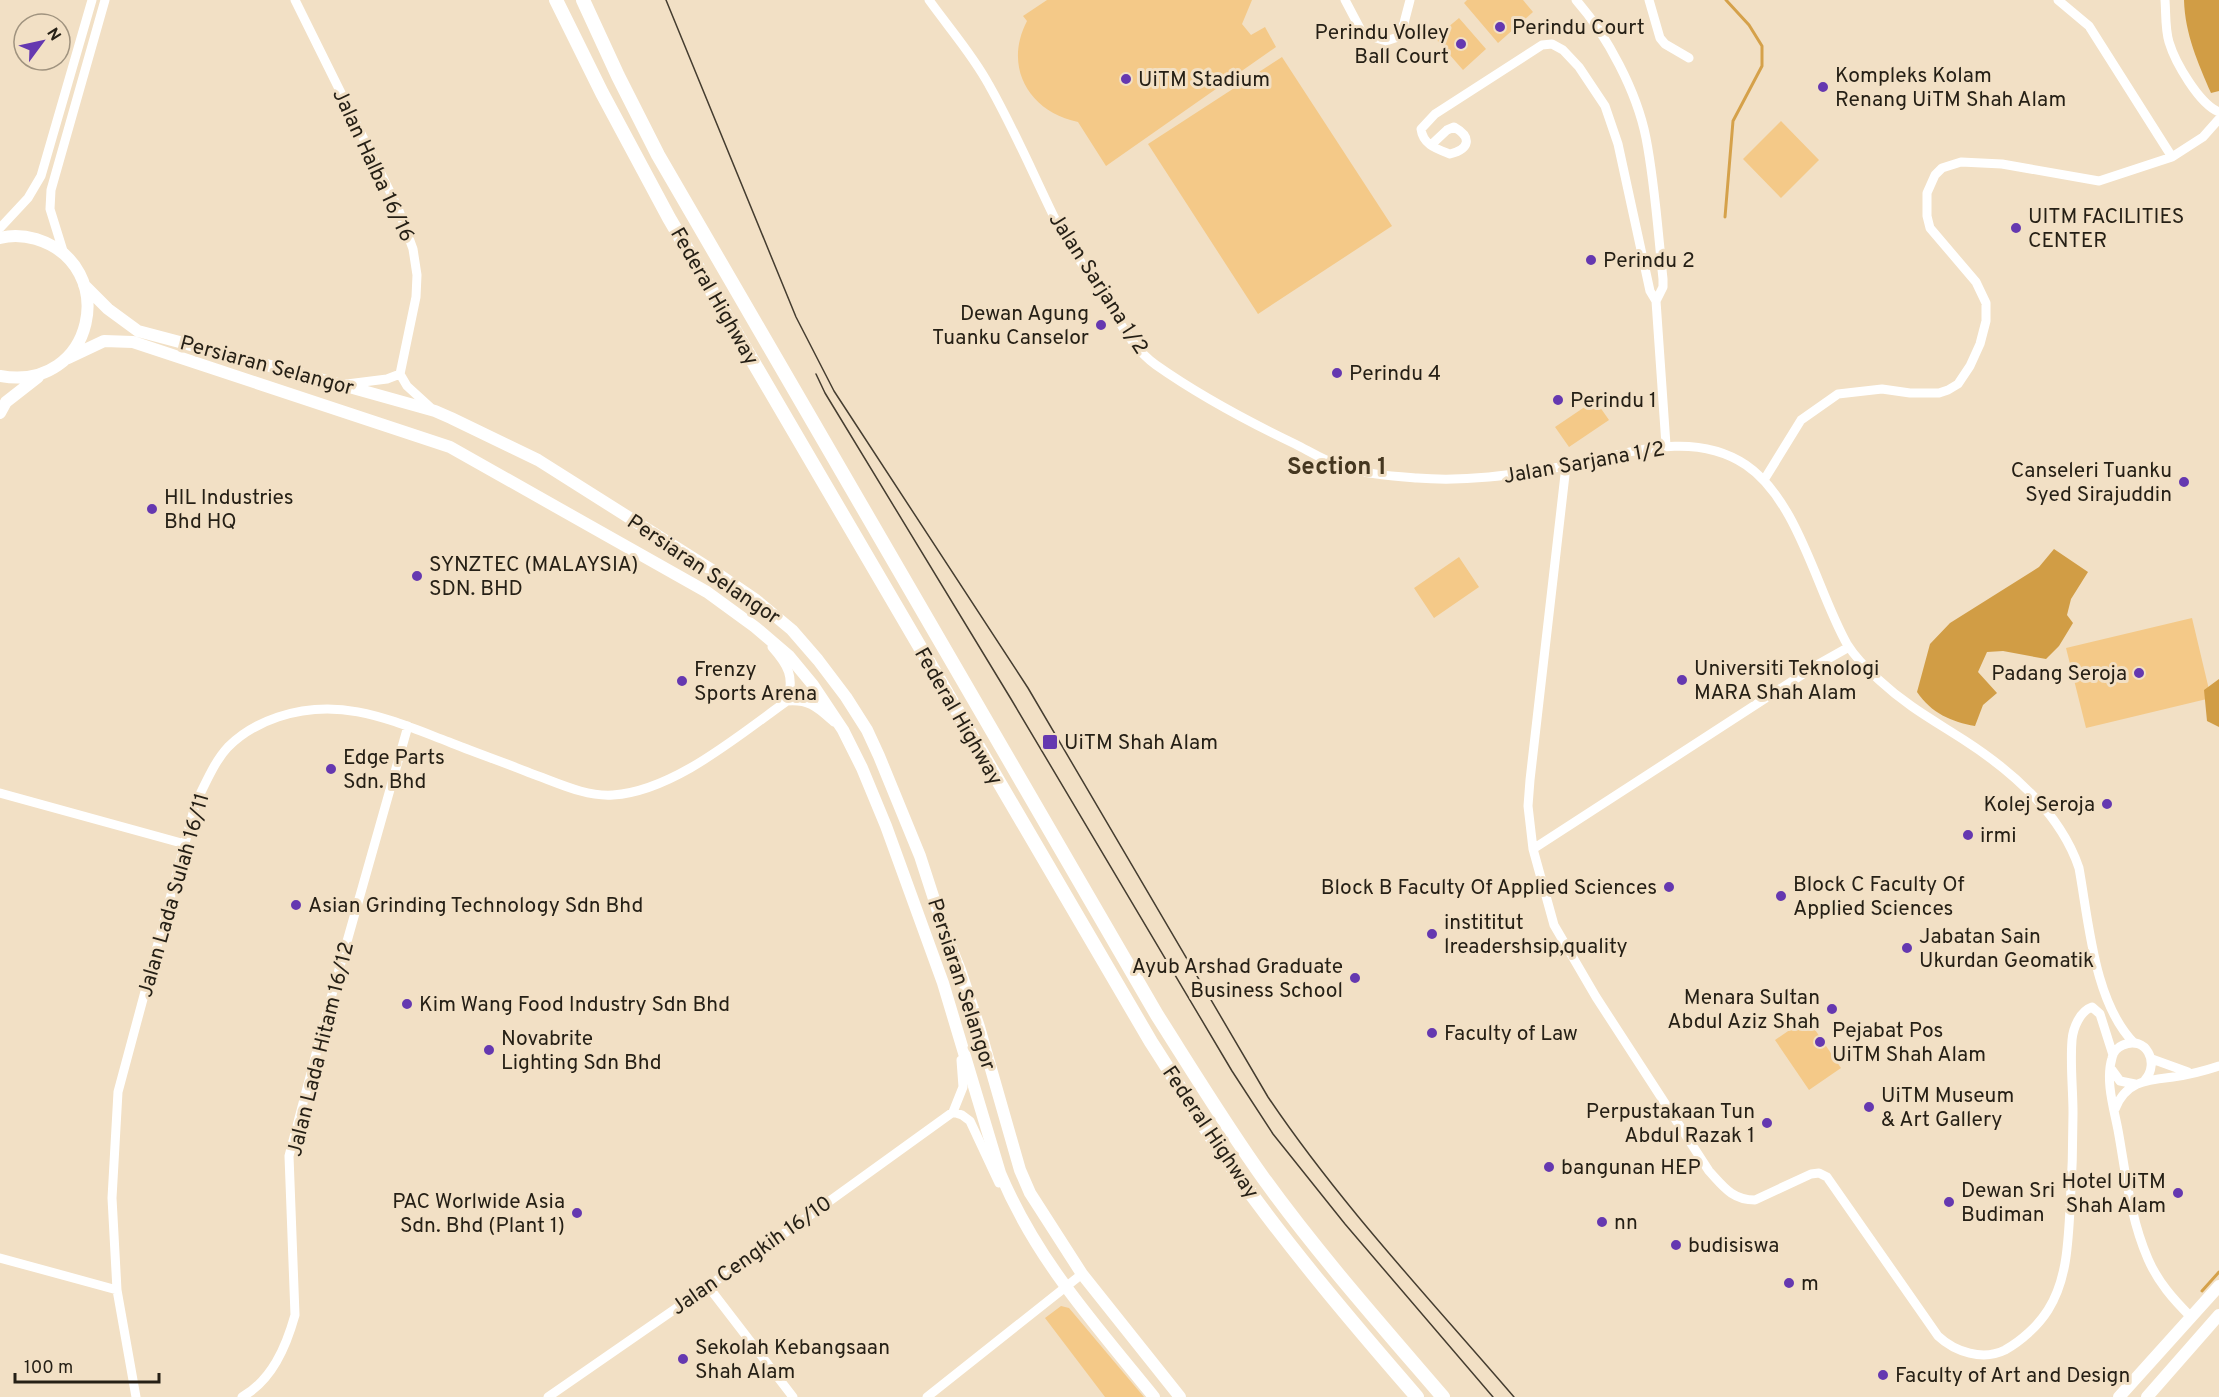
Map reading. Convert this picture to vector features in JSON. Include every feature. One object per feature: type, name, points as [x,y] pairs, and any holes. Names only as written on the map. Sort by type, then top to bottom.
[{"type":"highway","name":"Federal Highway","points":[[556,0],[602,93],[669,218],[1151,1042],[1227,1160],[1257,1201],[1326,1291],[1417,1397]]},
{"type":"highway","name":"Federal Highway","points":[[583,0],[658,155],[1157,1015],[1265,1180],[1341,1277],[1443,1397]]},
{"type":"main road","points":[[0,238],[27,237],[46,242],[63,254],[76,268],[84,285],[88,304],[86,324],[79,342],[68,358]]},
{"type":"main road","name":"Persiaran Selangor","points":[[84,285],[108,309],[138,331],[435,411],[538,460],[712,570],[792,630],[846,697],[867,730],[879,756],[920,856],[979,1027],[1020,1170],[1036,1204],[1083,1274],[1180,1397]]},
{"type":"main road","name":"Persiaran Selangor","points":[[0,413],[6,402],[39,376],[54,369],[68,358],[104,341],[133,342],[450,447],[707,592],[755,627],[789,656],[813,685],[843,730],[862,768],[889,833],[944,983],[1000,1173],[1012,1202],[1065,1288],[1154,1397]]},
{"type":"main road","points":[[0,376],[16,379],[39,376]]},
{"type":"main road","points":[[2119,1397],[2129,1392],[2219,1286]]},
{"type":"main road","points":[[2147,1397],[2219,1315]]},
{"type":"street","points":[[0,228],[28,198],[41,176],[92,0]]},
{"type":"street","points":[[63,254],[50,210],[51,190],[105,0]]},
{"type":"street","name":"Jalan Halba 16/16","points":[[295,0],[398,208],[413,249],[417,275],[416,297],[400,374]]},
{"type":"street","name":"Jalan Sarjana 1/2","points":[[929,0],[988,83],[1059,227],[1133,343],[1151,362],[1194,390],[1267,431],[1339,465],[1371,472],[1418,478],[1485,479],[1566,466],[1666,445],[1697,448],[1731,457],[1751,468],[1764,480],[1790,518],[1849,647],[1878,679],[1918,712],[1999,765],[2037,799],[2051,816],[2074,853],[2079,868],[2101,987],[2123,1031],[2134,1043]]},
{"type":"street","points":[[1346,0],[1363,34],[1386,41],[1398,37],[1410,0]]},
{"type":"street","points":[[1576,0],[1605,40],[1619,67],[1638,109],[1646,139],[1663,279],[1663,287],[1656,301]]},
{"type":"street","points":[[1648,0],[1660,38],[1665,44],[1689,58]]},
{"type":"street","points":[[2058,0],[2089,26],[2172,157]]},
{"type":"street","points":[[2165,0],[2168,40],[2176,60],[2207,105],[2219,112]]},
{"type":"street","points":[[1431,145],[1424,139],[1421,129],[1435,114],[1542,45],[1552,44],[1563,50],[1579,67],[1605,106],[1618,144],[1650,291],[1656,301],[1666,445]]},
{"type":"street","points":[[1764,480],[1801,420],[1838,394],[1882,389],[1910,393],[1939,393],[1958,384],[1970,366],[1980,344],[1986,321],[1986,303],[1976,282],[1930,228],[1927,216],[1927,193],[1935,175],[1942,168],[1961,162],[2002,164],[2099,181],[2172,157],[2203,136],[2219,119]]},
{"type":"street","points":[[342,385],[371,382],[400,374],[418,398],[435,411]]},
{"type":"street","points":[[1566,466],[1530,780],[1528,806],[1533,849],[1554,925],[1596,997],[1709,1171],[1730,1194],[1746,1200],[1755,1200],[1810,1174],[1819,1173],[1827,1177],[1938,1336],[1950,1347],[1964,1352],[1996,1354],[2019,1342],[2048,1311],[2060,1281],[2069,1239],[2073,1169],[2072,1040],[2079,1019],[2092,1007],[2100,1014],[2113,1055],[2111,1068],[2114,1111],[2131,1205],[2142,1244],[2157,1278],[2191,1317]]},
{"type":"street","points":[[755,627],[788,669],[792,682],[787,701],[801,700],[814,705],[843,730]]},
{"type":"street","points":[[1533,849],[1817,665],[1849,647]]},
{"type":"street","name":"Jalan Lada Sulah 16/11","points":[[136,1397],[117,1290],[112,1198],[118,1092],[196,802],[214,766],[229,747],[262,722],[291,712],[323,707],[363,712],[408,726],[569,787],[614,795],[658,784],[684,772],[787,701]]},
{"type":"street","name":"Jalan Lada Hitam 16/12","points":[[242,1397],[257,1388],[276,1363],[289,1338],[295,1315],[290,1156],[329,1005],[408,726]]},
{"type":"street","points":[[0,793],[185,844]]},
{"type":"street","points":[[956,1024],[963,1087],[953,1112],[970,1121],[994,1175],[1012,1202]]},
{"type":"street","points":[[2113,1055],[2122,1045],[2134,1043],[2145,1048],[2152,1059],[2151,1072],[2145,1080]]},
{"type":"street","points":[[2152,1059],[2190,1073]]},
{"type":"street","points":[[2114,1111],[2120,1099],[2135,1084],[2145,1080],[2219,1066]]},
{"type":"street","points":[[2111,1068],[2120,1081],[2135,1084]]},
{"type":"street","name":"Jalan Cengkih 16/10","points":[[548,1397],[953,1112]]},
{"type":"street","points":[[0,1258],[117,1290]]},
{"type":"street","points":[[927,1397],[1083,1274]]},
{"type":"street","points":[[707,1285],[794,1397]]},
{"type":"shaded area","name":"UiTM Stadium","points":[[1047,0],[1252,0],[1242,24],[1251,35],[1265,27],[1276,47],[1106,166],[1078,122],[1061,117],[1034,98],[1025,85],[1020,71],[1018,55],[1020,38],[1027,21],[1023,16]]},
{"type":"shaded area","name":"Perindu Court","points":[[1467,0],[1523,0],[1533,12],[1498,43],[1464,3]]},
{"type":"shaded area","points":[[2184,0],[2219,0],[2219,91],[2211,93],[2197,59],[2187,25]]},
{"type":"shaded area","name":"Perindu Volley Ball Court","points":[[1459,18],[1486,49],[1463,70],[1435,38]]},
{"type":"shaded area","points":[[1282,57],[1392,226],[1258,314],[1148,144]]},
{"type":"shaded area","points":[[1781,121],[1819,160],[1781,198],[1743,159]]},
{"type":"shaded area","points":[[1595,400],[1609,420],[1569,447],[1555,427]]},
{"type":"shaded area","points":[[2054,549],[2088,572],[2071,599],[2067,615],[2073,623],[2059,646],[2046,659],[2003,651],[1987,652],[1978,672],[1997,693],[1983,705],[1975,726],[1950,719],[1935,711],[1917,692],[1930,644],[1950,623],[2039,567]]},
{"type":"shaded area","points":[[1459,557],[1479,587],[1434,618],[1414,588]]},
{"type":"shaded area","name":"Padang Seroja","points":[[2192,618],[2211,698],[2086,728],[2066,648]]},
{"type":"shaded area","points":[[2219,679],[2219,727],[2207,721],[2204,690]]},
{"type":"shaded area","points":[[1807,1018],[1841,1068],[1809,1090],[1775,1040]]},
{"type":"shaded area","points":[[1061,1306],[1069,1308],[1144,1397],[1105,1397],[1045,1318]]},
{"type":"waterway","points":[[1725,217],[1733,121],[1762,66],[1762,46],[1749,25],[1726,0]]},
{"type":"waterway","points":[[2202,1291],[2219,1272]]},
{"type":"tram line","points":[[666,0],[796,317],[834,391],[1028,688],[1268,1097],[1355,1213],[1514,1397]]},
{"type":"tram line","points":[[816,374],[825,393],[1011,699],[1232,1071],[1273,1134],[1345,1224],[1493,1397]]},
{"type":"place","name":"Perindu Court","points":[[1500,27]]},
{"type":"place","name":"Perindu Volley Ball Court","points":[[1461,44]]},
{"type":"place","name":"UiTM Stadium","points":[[1126,79]]},
{"type":"place","name":"Kompleks Kolam Renang UiTM Shah Alam","points":[[1823,87]]},
{"type":"place","name":"UITM FACILITIES CENTER","points":[[2016,228]]},
{"type":"place","name":"Perindu 2","points":[[1591,260]]},
{"type":"place","name":"Dewan Agung Tuanku Canselor","points":[[1101,325]]},
{"type":"place","name":"Perindu 4","points":[[1337,373]]},
{"type":"place","name":"Perindu 1","points":[[1558,400]]},
{"type":"place","name":"Canseleri Tuanku Syed Sirajuddin","points":[[2184,482]]},
{"type":"place","name":"HIL Industries Bhd HQ","points":[[152,509]]},
{"type":"place","name":"SYNZTEC (MALAYSIA) SDN. BHD","points":[[417,576]]},
{"type":"place","name":"Padang Seroja","points":[[2139,673]]},
{"type":"place","name":"Universiti Teknologi MARA Shah Alam","points":[[1682,680]]},
{"type":"place","name":"Frenzy Sports Arena","points":[[682,681]]},
{"type":"place","name":"UiTM Shah Alam","points":[[1050,742]]},
{"type":"place","name":"Edge Parts Sdn. Bhd","points":[[331,769]]},
{"type":"place","name":"Kolej Seroja","points":[[2107,804]]},
{"type":"place","name":"irmi","points":[[1968,835]]},
{"type":"place","name":"Block B Faculty Of Applied Sciences","points":[[1669,887]]},
{"type":"place","name":"Block C Faculty Of Applied Sciences","points":[[1781,896]]},
{"type":"place","name":"Asian Grinding Technology Sdn Bhd","points":[[296,905]]},
{"type":"place","name":"instititut lreadershsip,quality","points":[[1432,934]]},
{"type":"place","name":"Jabatan Sain Ukurdan Geomatik","points":[[1907,948]]},
{"type":"place","name":"Ayub Arshad Graduate Business School","points":[[1355,978]]},
{"type":"place","name":"Kim Wang Food Industry Sdn Bhd","points":[[407,1004]]},
{"type":"place","name":"Menara Sultan Abdul Aziz Shah","points":[[1832,1009]]},
{"type":"place","name":"Faculty of Law","points":[[1432,1033]]},
{"type":"place","name":"Pejabat Pos UiTM Shah Alam","points":[[1820,1042]]},
{"type":"place","name":"Novabrite Lighting Sdn Bhd","points":[[489,1050]]},
{"type":"place","name":"UiTM Museum & Art Gallery","points":[[1869,1107]]},
{"type":"place","name":"Perpustakaan Tun Abdul Razak 1","points":[[1767,1123]]},
{"type":"place","name":"bangunan HEP","points":[[1549,1167]]},
{"type":"place","name":"Hotel UiTM Shah Alam","points":[[2178,1193]]},
{"type":"place","name":"Dewan Sri Budiman","points":[[1949,1202]]},
{"type":"place","name":"PAC Worlwide Asia Sdn. Bhd (Plant 1)","points":[[577,1213]]},
{"type":"place","name":"nn","points":[[1602,1222]]},
{"type":"place","name":"budisiswa","points":[[1676,1245]]},
{"type":"place","name":"m","points":[[1789,1283]]},
{"type":"place","name":"Sekolah Kebangsaan Shah Alam","points":[[683,1359]]},
{"type":"place","name":"Faculty of Art and Design","points":[[1883,1375]]},
{"type":"district","name":"Section 1","points":[[1337,466]]}]
